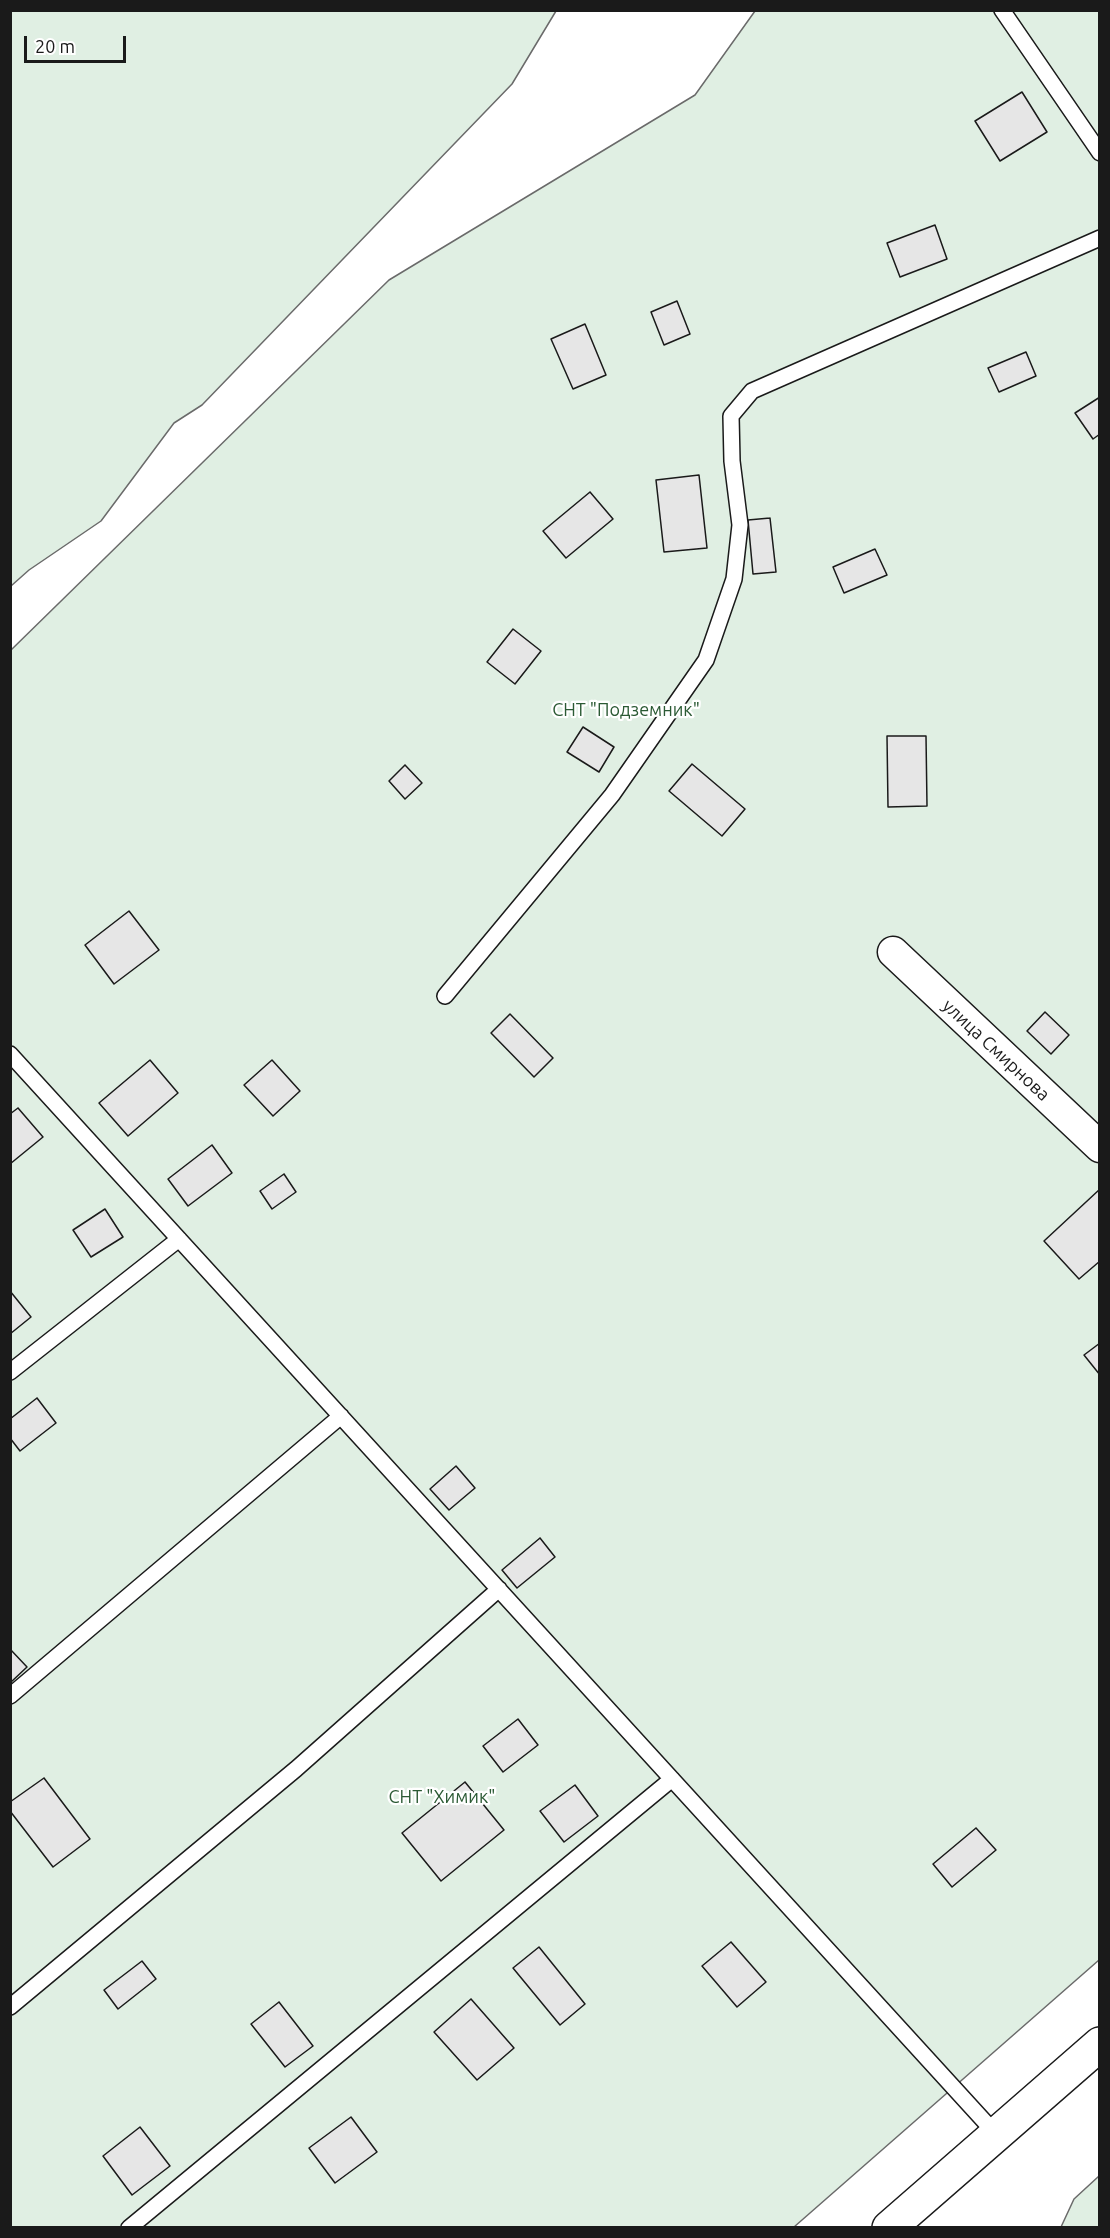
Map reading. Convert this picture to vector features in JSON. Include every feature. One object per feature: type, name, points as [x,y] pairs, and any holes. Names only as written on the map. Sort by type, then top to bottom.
[{"type":"main road","points":[[889,2228],[1100,2044]]},
{"type":"street","name":"улица Смирнова","points":[[893,952],[1100,1147]]},
{"type":"lane","points":[[1002,10],[1100,153]]},
{"type":"lane","points":[[445,996],[612,795],[706,660],[734,579],[740,525],[732,461],[731,416],[752,391],[1100,238]]},
{"type":"lane","points":[[10,1054],[996,2134]]},
{"type":"lane","points":[[10,1371],[179,1239]]},
{"type":"lane","points":[[10,1696],[341,1416]]},
{"type":"lane","points":[[10,2007],[296,1769],[499,1589]]},
{"type":"lane","points":[[129,2228],[672,1779]]},
{"type":"green space","points":[[11,10],[556,11],[512,84],[202,405],[174,423],[101,521],[29,570],[11,586]]},
{"type":"green space","points":[[755,11],[1099,11],[1099,1960],[794,2227],[11,2228],[11,650],[389,280],[695,95]]},
{"type":"green space","points":[[1099,2176],[1099,2227],[1061,2227],[1074,2199]]},
{"type":"building","points":[[1022,92],[1047,132],[1000,161],[975,121]]},
{"type":"building","points":[[935,225],[947,259],[900,277],[887,243]]},
{"type":"building","points":[[677,301],[690,334],[664,345],[651,312]]},
{"type":"building","points":[[585,324],[606,375],[573,389],[551,339]]},
{"type":"building","points":[[1026,352],[1036,376],[999,392],[988,368]]},
{"type":"building","points":[[1100,397],[1100,434],[1093,439],[1075,413]]},
{"type":"building","points":[[699,475],[707,548],[664,552],[656,480]]},
{"type":"building","points":[[590,492],[613,519],[566,558],[543,531]]},
{"type":"building","points":[[770,518],[776,572],[753,574],[748,520]]},
{"type":"building","points":[[875,549],[887,575],[844,593],[833,567]]},
{"type":"building","points":[[513,629],[541,651],[515,684],[487,662]]},
{"type":"building","points":[[583,727],[614,747],[599,772],[567,752]]},
{"type":"building","points":[[887,736],[926,736],[927,806],[888,807]]},
{"type":"building","points":[[692,764],[745,809],[722,836],[669,791]]},
{"type":"building","points":[[405,765],[422,783],[405,799],[389,781]]},
{"type":"building","points":[[129,911],[159,950],[114,984],[85,945]]},
{"type":"building","points":[[1045,1012],[1069,1035],[1051,1054],[1027,1031]]},
{"type":"building","points":[[510,1014],[553,1058],[534,1077],[491,1033]]},
{"type":"building","points":[[150,1060],[178,1093],[128,1136],[99,1103]]},
{"type":"building","points":[[272,1060],[300,1091],[273,1116],[244,1085]]},
{"type":"building","points":[[18,1108],[43,1137],[10,1164],[10,1114]]},
{"type":"building","points":[[212,1145],[232,1173],[188,1206],[168,1179]]},
{"type":"building","points":[[284,1174],[296,1192],[272,1209],[260,1191]]},
{"type":"building","points":[[1100,1189],[1100,1261],[1079,1279],[1044,1241]]},
{"type":"building","points":[[105,1209],[123,1237],[91,1257],[73,1230]]},
{"type":"building","points":[[10,1291],[31,1317],[10,1334]]},
{"type":"building","points":[[1100,1343],[1100,1375],[1084,1355]]},
{"type":"building","points":[[37,1398],[56,1423],[20,1451],[10,1438],[10,1419]]},
{"type":"building","points":[[456,1466],[475,1488],[449,1510],[430,1489]]},
{"type":"building","points":[[540,1538],[555,1557],[517,1588],[502,1570]]},
{"type":"building","points":[[10,1649],[27,1667],[10,1683]]},
{"type":"building","points":[[518,1719],[538,1745],[503,1772],[483,1746]]},
{"type":"building","points":[[44,1778],[90,1839],[53,1867],[10,1811],[10,1802]]},
{"type":"building","points":[[465,1782],[504,1830],[441,1881],[402,1833]]},
{"type":"building","points":[[575,1785],[598,1816],[564,1842],[540,1811]]},
{"type":"building","points":[[976,1828],[996,1850],[952,1887],[933,1864]]},
{"type":"building","points":[[731,1942],[766,1982],[737,2007],[702,1966]]},
{"type":"building","points":[[539,1947],[585,2004],[560,2025],[513,1968]]},
{"type":"building","points":[[142,1961],[156,1979],[118,2009],[104,1990]]},
{"type":"building","points":[[471,1999],[514,2048],[477,2080],[434,2032]]},
{"type":"building","points":[[279,2002],[313,2046],[285,2067],[251,2024]]},
{"type":"building","points":[[351,2117],[377,2152],[335,2183],[309,2148]]},
{"type":"building","points":[[140,2127],[170,2166],[132,2195],[103,2156]]},
{"type":"park label","name":"СНТ \"Подземник\"","points":[[626,710]]},
{"type":"park label","name":"СНТ \"Химик\"","points":[[442,1797]]}]
